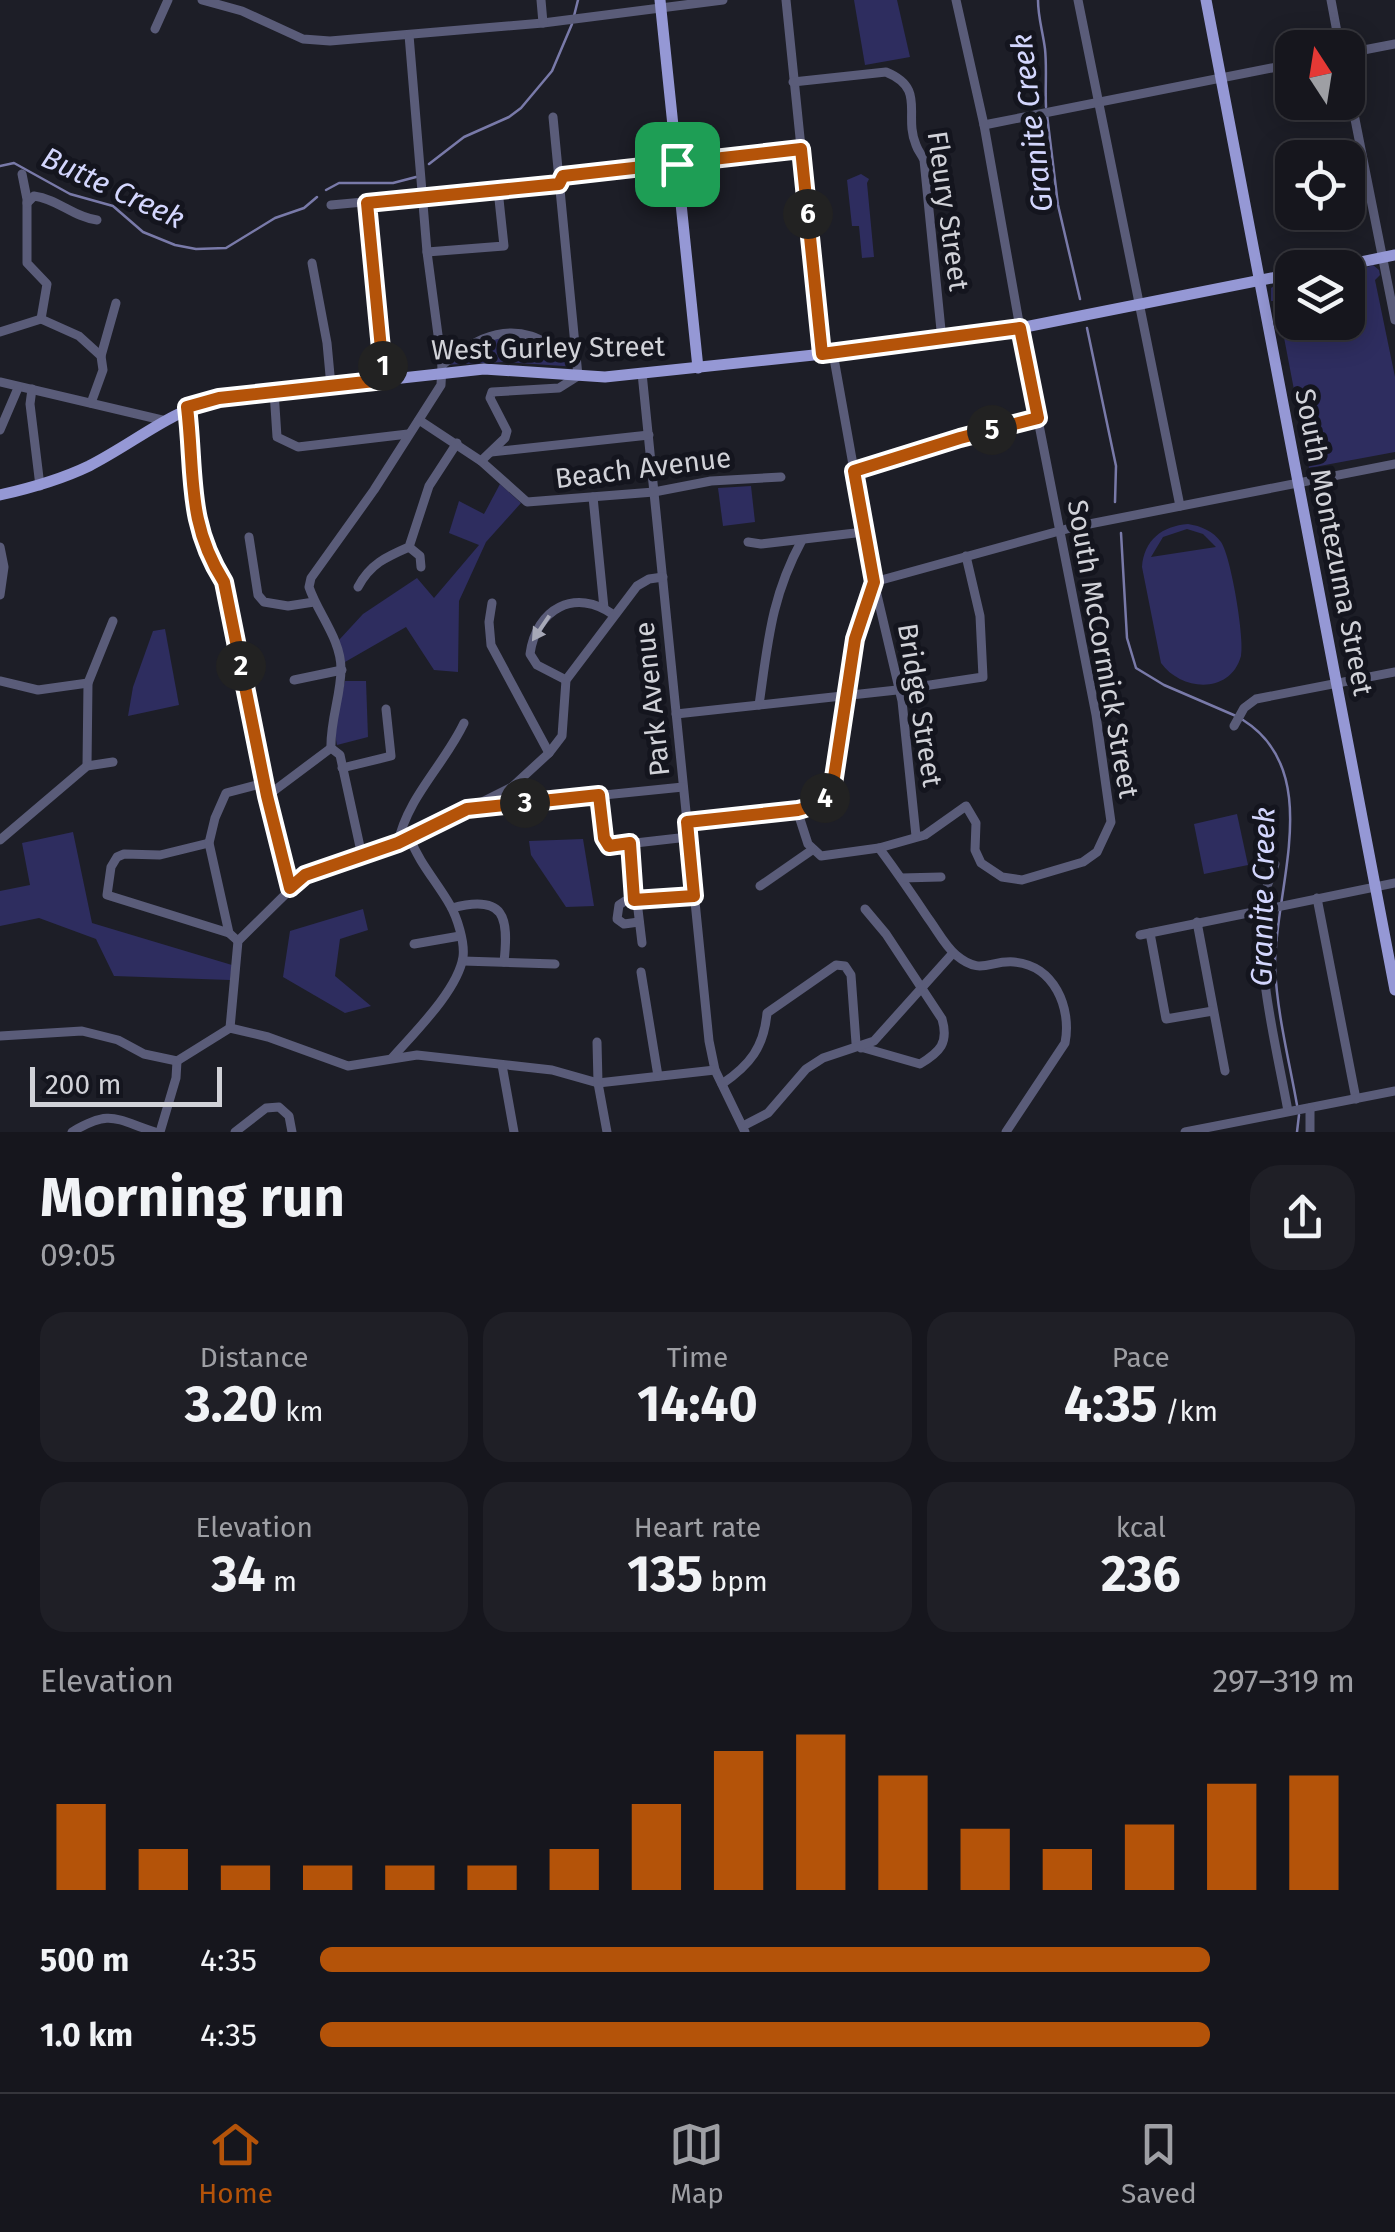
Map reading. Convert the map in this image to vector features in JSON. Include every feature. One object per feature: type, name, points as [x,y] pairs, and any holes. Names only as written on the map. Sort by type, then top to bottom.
[{"type":"main road","name":"South Montezuma Street","points":[[1206,0],[1395,990]]},
{"type":"main road","points":[[660,5],[698,368]]},
{"type":"main road","name":"West Gurley Street","points":[[0,495],[40,486],[93,464],[162,420],[187,407],[219,398],[384,380],[442,369],[578,376],[642,374],[828,354],[1020,328],[1275,277]]},
{"type":"street","points":[[155,29],[168,0]]},
{"type":"street","points":[[202,0],[242,11],[302,39],[342,40],[543,24],[660,5],[723,0]]},
{"type":"street","points":[[541,0],[543,24]]},
{"type":"street","name":"Bridge Street","points":[[786,0],[828,354],[907,736],[916,836]]},
{"type":"street","points":[[1078,0],[1180,506]]},
{"type":"street","points":[[1330,0],[1336,30]]},
{"type":"street","name":"South McCormick Street","points":[[916,836],[925,835],[966,806],[976,823],[975,850],[981,863],[1002,876],[1022,880],[1083,862],[1097,852],[1108,835],[1110,822],[1098,723],[957,1]]},
{"type":"street","points":[[362,856],[340,755],[331,748],[330,728],[342,670],[339,648],[309,587],[311,578],[374,490],[441,384],[409,35]]},
{"type":"street","points":[[1365,50],[1395,44]]},
{"type":"street","points":[[984,125],[1275,67]]},
{"type":"street","name":"Fleury Street","points":[[793,82],[886,72],[910,88],[916,145],[924,160],[942,340]]},
{"type":"street","points":[[481,461],[507,431],[490,398],[492,392],[560,388],[578,376],[553,117]]},
{"type":"street","points":[[1357,120],[1389,256],[1395,320]]},
{"type":"street","points":[[559,184],[563,176],[801,149]]},
{"type":"street","points":[[22,174],[27,204],[27,263],[48,284],[40,319]]},
{"type":"street","points":[[331,204],[559,184]]},
{"type":"street","points":[[427,252],[504,246],[498,190]]},
{"type":"street","points":[[27,204],[34,196],[45,197],[70,213],[97,220]]},
{"type":"street","points":[[367,203],[384,380]]},
{"type":"street","points":[[312,263],[331,386]]},
{"type":"street","points":[[91,403],[103,370],[102,356],[116,304]]},
{"type":"street","points":[[0,332],[40,319],[79,336],[102,356]]},
{"type":"street","points":[[442,369],[468,344],[489,336],[530,336],[565,353],[576,352]]},
{"type":"street","name":"Park Avenue","points":[[642,374],[715,1070],[744,1129]]},
{"type":"street","points":[[0,382],[162,420]]},
{"type":"street","points":[[0,430],[18,388]]},
{"type":"street","points":[[32,389],[30,404],[40,486]]},
{"type":"street","points":[[274,391],[277,437],[298,447],[408,434]]},
{"type":"street","points":[[187,407],[191,485],[201,539],[224,582],[264,783],[290,888]]},
{"type":"street","points":[[854,471],[1038,418]]},
{"type":"street","name":"Beach Avenue","points":[[419,420],[481,461],[526,502],[781,477]]},
{"type":"street","points":[[490,452],[649,435]]},
{"type":"street","points":[[358,588],[366,572],[378,561],[409,547],[429,486],[457,443]]},
{"type":"street","points":[[687,822],[798,810],[813,807],[824,798],[833,784],[855,639],[874,582],[1060,530],[1395,464]]},
{"type":"street","points":[[593,497],[604,608]]},
{"type":"street","points":[[748,542],[762,544],[864,532]]},
{"type":"street","points":[[248,537],[258,595],[264,602],[288,606],[314,602]]},
{"type":"street","points":[[759,704],[772,608],[802,540]]},
{"type":"street","points":[[0,547],[4,567],[0,595]]},
{"type":"street","points":[[409,547],[420,556],[422,567]]},
{"type":"street","points":[[676,714],[897,690],[983,676],[980,616],[966,556]]},
{"type":"street","points":[[230,1028],[238,941],[305,875],[410,838],[512,786],[562,736],[566,680],[637,586],[662,577]]},
{"type":"street","points":[[566,680],[537,665],[530,654],[532,640],[556,606],[569,601],[604,608],[614,615]]},
{"type":"street","points":[[492,603],[491,645],[550,752]]},
{"type":"street","points":[[88,766],[88,682],[113,621]]},
{"type":"street","points":[[294,680],[342,670]]},
{"type":"street","points":[[1234,726],[1244,708],[1256,698],[1395,672]]},
{"type":"street","points":[[0,681],[38,690],[88,682]]},
{"type":"street","points":[[342,768],[391,756],[386,709]]},
{"type":"street","points":[[398,843],[402,822],[464,724]]},
{"type":"street","points":[[267,796],[331,748]]},
{"type":"street","points":[[0,840],[88,766],[112,762]]},
{"type":"street","points":[[228,934],[210,842],[214,818],[226,793],[264,783]]},
{"type":"street","points":[[467,809],[683,786]]},
{"type":"street","points":[[599,795],[604,838],[609,846],[688,837]]},
{"type":"street","points":[[798,810],[812,850],[821,856],[879,848],[916,836]]},
{"type":"street","points":[[392,1058],[426,1019],[462,962],[452,908],[416,854],[410,838]]},
{"type":"street","points":[[210,842],[160,854],[124,854],[111,867],[107,895],[228,934],[238,941]]},
{"type":"street","points":[[630,843],[642,943]]},
{"type":"street","points":[[879,848],[953,953],[973,966],[989,967],[1008,961],[1035,969],[1052,983],[1068,1012],[1064,1043],[1006,1132]]},
{"type":"street","points":[[760,886],[812,850]]},
{"type":"street","points":[[1275,864],[1262,908],[1262,974],[1288,1111]]},
{"type":"street","points":[[901,878],[941,877]]},
{"type":"street","points":[[1213,1011],[1166,1019],[1145,934],[1395,883]]},
{"type":"street","points":[[638,922],[624,924],[617,920],[619,905],[634,900],[694,896]]},
{"type":"street","points":[[1317,898],[1356,1099]]},
{"type":"street","points":[[452,908],[480,904],[494,906],[504,915],[508,930],[504,962]]},
{"type":"street","points":[[722,1084],[746,1067],[756,1053],[765,1035],[767,1013],[836,965],[846,966],[851,975],[856,1043],[920,1064],[934,1056],[944,1044],[942,1019],[868,913]]},
{"type":"street","points":[[1197,922],[1226,1071]]},
{"type":"street","points":[[414,944],[460,936]]},
{"type":"street","points":[[744,1129],[768,1113],[806,1068],[823,1058],[874,1042],[953,953]]},
{"type":"street","points":[[462,962],[555,964]]},
{"type":"street","points":[[641,972],[658,1076]]},
{"type":"street","points":[[0,1036],[82,1031],[118,1040],[144,1054],[177,1061],[230,1028],[268,1037],[348,1066],[417,1055],[552,1070],[598,1083],[715,1070]]},
{"type":"street","points":[[596,1042],[598,1083],[608,1132]]},
{"type":"street","points":[[72,1132],[97,1116],[157,1132],[176,1078],[177,1061]]},
{"type":"street","points":[[502,1065],[514,1132]]},
{"type":"street","points":[[1185,1132],[1395,1091]]},
{"type":"street","points":[[235,1132],[266,1108],[278,1107],[289,1116],[292,1132]]},
{"type":"street","points":[[1310,1108],[1310,1132]]},
{"type":"street","points":[[1252,1132],[1255,1118]]},
{"type":"street","points":[[1255,1118],[1263,1132]]},
{"type":"shaded area","points":[[854,0],[897,0],[910,57],[865,65]]},
{"type":"shaded area","points":[[861,174],[869,179],[874,257],[862,258],[859,226],[852,226],[847,180]]},
{"type":"shaded area","points":[[1373,265],[1380,275],[1375,280],[1395,377],[1395,452],[1309,468],[1284,340],[1365,340],[1365,268]]},
{"type":"shaded area","points":[[511,333],[577,353],[578,367],[504,362],[442,365],[468,344]]},
{"type":"shaded area","points":[[500,484],[521,503],[486,542],[459,601],[458,672],[434,670],[406,627],[345,662],[339,640],[363,614],[417,578],[434,598],[479,545],[449,533],[459,501],[484,514]]},
{"type":"shaded area","points":[[751,486],[755,522],[723,526],[718,488]]},
{"type":"shaded area","points":[[1179,525],[1198,526],[1214,535],[1229,563],[1242,647],[1235,669],[1216,683],[1204,685],[1180,679],[1161,663],[1143,557],[1156,536]],"holes":[[[1187,529],[1203,534],[1216,547],[1151,557],[1163,537]]]},
{"type":"shaded area","points":[[165,629],[179,705],[128,716],[133,687],[153,631]]},
{"type":"shaded area","points":[[345,681],[366,681],[368,737],[337,745],[334,729]]},
{"type":"shaded area","points":[[1237,814],[1248,865],[1204,874],[1194,824]]},
{"type":"shaded area","points":[[73,832],[92,923],[232,965],[230,980],[114,976],[96,939],[39,918],[0,926],[0,891],[30,885],[22,843]]},
{"type":"shaded area","points":[[583,839],[594,906],[566,907],[531,855],[529,841]]},
{"type":"shaded area","points":[[363,909],[368,930],[340,939],[335,976],[371,1006],[345,1013],[283,977],[290,931]]},
{"type":"waterway","name":"Butte Creek","points":[[574,16],[578,0]]},
{"type":"waterway","name":"Granite Creek","points":[[1038,0],[1046,56],[1046,107]]},
{"type":"waterway","name":"Butte Creek","points":[[429,164],[464,137],[521,108],[552,71],[572,24]]},
{"type":"waterway","name":"Granite Creek","points":[[1047,115],[1058,205],[1080,299]]},
{"type":"waterway","name":"Butte Creek","points":[[0,166],[14,163],[70,194],[113,206],[143,232],[196,249],[226,248],[275,218],[304,208],[317,197]]},
{"type":"waterway","name":"Butte Creek","points":[[326,190],[339,183],[393,183],[416,177]]},
{"type":"waterway","name":"Granite Creek","points":[[1087,328],[1116,466],[1115,502]]},
{"type":"waterway","name":"Granite Creek","points":[[1121,533],[1127,638],[1136,668],[1164,685],[1236,716]]},
{"type":"waterway","name":"Granite Creek","points":[[1243,720],[1268,742],[1283,770],[1289,801],[1290,834],[1275,967],[1297,1105]]},
{"type":"waterway","name":"Granite Creek","points":[[1297,1132],[1299,1115]]},
{"type":"route","points":[[801,149],[822,354],[1020,328],[1038,418],[854,471],[874,582],[855,639],[833,784],[813,807],[687,822],[694,896],[634,900],[630,843],[609,846],[604,838],[599,795],[467,809],[398,843],[305,875],[290,888],[267,796],[224,582],[201,539],[191,485],[187,407],[219,398],[384,380],[367,203],[559,184],[563,176],[677,164],[801,149]]}]
